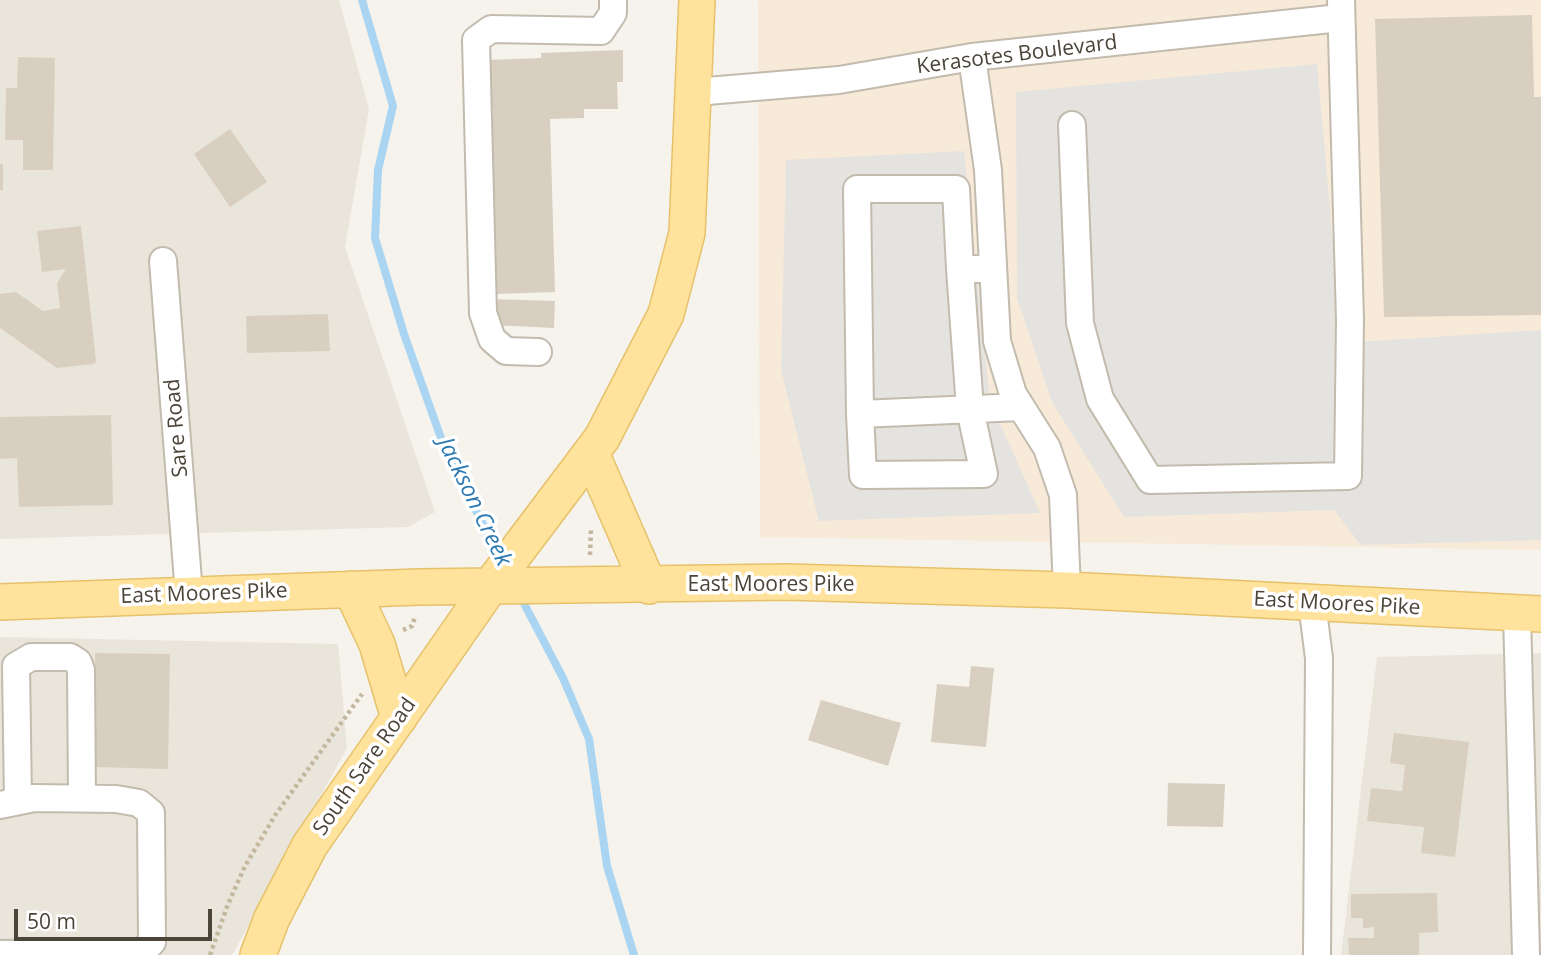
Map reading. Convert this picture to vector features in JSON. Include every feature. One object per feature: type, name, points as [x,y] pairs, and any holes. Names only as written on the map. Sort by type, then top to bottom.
[{"type":"main road","name":"South Sare Road","points":[[258,955],[272,918],[310,845],[484,591],[602,438],[666,314],[687,233],[697,0]]},
{"type":"main road","points":[[591,453],[649,586]]},
{"type":"main road","name":"East Moores Pike","points":[[0,603],[351,589],[484,591],[788,582],[1067,590],[1529,614]]},
{"type":"main road","points":[[351,589],[377,644],[399,718]]},
{"type":"street","points":[[538,352],[506,351],[492,338],[483,313],[476,40],[491,29],[601,31],[613,13],[613,0]]},
{"type":"street","points":[[1072,125],[1080,323],[1100,399],[1150,480],[1348,476],[1350,306],[1340,9]]},
{"type":"street","name":"Kerasotes Boulevard","points":[[695,92],[839,80],[972,57],[1340,9]]},
{"type":"street","points":[[972,57],[988,170],[997,341],[1013,394],[1047,448],[1063,495],[1067,590]]},
{"type":"street","points":[[857,190],[956,190],[970,409],[984,474],[863,475],[857,190]]},
{"type":"street","name":"Sare Road","points":[[163,261],[189,594]]},
{"type":"street","points":[[960,269],[992,270]]},
{"type":"street","points":[[860,414],[1021,407]]},
{"type":"street","points":[[1312,603],[1320,658],[1317,955]]},
{"type":"street","points":[[1526,955],[1529,614]]},
{"type":"street","points":[[0,954],[142,952],[152,942],[151,813],[139,803],[116,799],[34,798],[9,803],[16,666],[32,657],[69,657],[78,663],[82,670],[82,798]]},
{"type":"path","points":[[392,635],[412,626],[419,607]]},
{"type":"path","points":[[210,955],[245,866],[276,814],[366,684]]},
{"type":"shaded area","points":[[0,0],[339,0],[369,109],[345,247],[435,512],[408,527],[0,539]]},
{"type":"shaded area","points":[[758,0],[1541,0],[1541,550],[760,537]]},
{"type":"shaded area","points":[[1317,64],[1342,343],[1541,330],[1541,540],[1361,545],[1334,510],[1124,517],[1052,402],[1017,298],[1016,92]]},
{"type":"shaded area","points":[[964,151],[990,401],[1040,513],[819,521],[781,370],[786,160]]},
{"type":"shaded area","points":[[0,637],[338,644],[347,748],[232,955],[0,955]]},
{"type":"shaded area","points":[[1541,653],[1541,955],[1341,955],[1377,657]]},
{"type":"building","points":[[1532,15],[1534,97],[1541,97],[1541,315],[1384,317],[1375,19]]},
{"type":"building","points":[[623,50],[623,82],[617,82],[618,109],[584,109],[584,118],[550,119],[555,292],[497,294],[497,273],[486,273],[485,137],[493,137],[493,108],[488,109],[486,60],[541,58],[541,53]]},
{"type":"building","points":[[18,57],[55,58],[53,170],[23,170],[23,140],[5,140],[6,88],[17,88]]},
{"type":"building","points":[[230,129],[267,182],[230,207],[194,154]]},
{"type":"building","points":[[0,164],[3,164],[3,190],[0,190]]},
{"type":"building","points":[[81,226],[96,361],[94,364],[57,368],[0,328],[0,294],[16,292],[43,311],[60,308],[57,283],[66,269],[42,272],[37,231]]},
{"type":"building","points":[[492,299],[555,301],[554,328],[491,325]]},
{"type":"building","points":[[328,314],[330,351],[247,353],[246,316]]},
{"type":"building","points":[[111,415],[113,505],[19,507],[17,458],[0,459],[0,417]]},
{"type":"building","points":[[95,653],[170,654],[168,769],[93,767]]},
{"type":"building","points":[[971,666],[994,668],[986,747],[931,742],[937,684],[969,687]]},
{"type":"building","points":[[821,700],[901,723],[888,766],[808,740]]},
{"type":"building","points":[[1394,733],[1469,742],[1455,857],[1421,853],[1424,827],[1367,821],[1371,788],[1402,791],[1405,765],[1390,763]]},
{"type":"building","points":[[1168,783],[1225,784],[1223,827],[1167,826]]},
{"type":"building","points":[[1437,893],[1438,932],[1419,933],[1419,955],[1349,955],[1348,938],[1374,938],[1374,927],[1363,928],[1363,918],[1351,918],[1351,894]]},
{"type":"waterway","name":"Jackson Creek","points":[[362,0],[393,106],[378,170],[375,238],[404,334],[447,455],[500,557]]},
{"type":"waterway","name":"Jackson Creek","points":[[519,594],[563,678],[589,739],[607,866],[634,955]]}]
